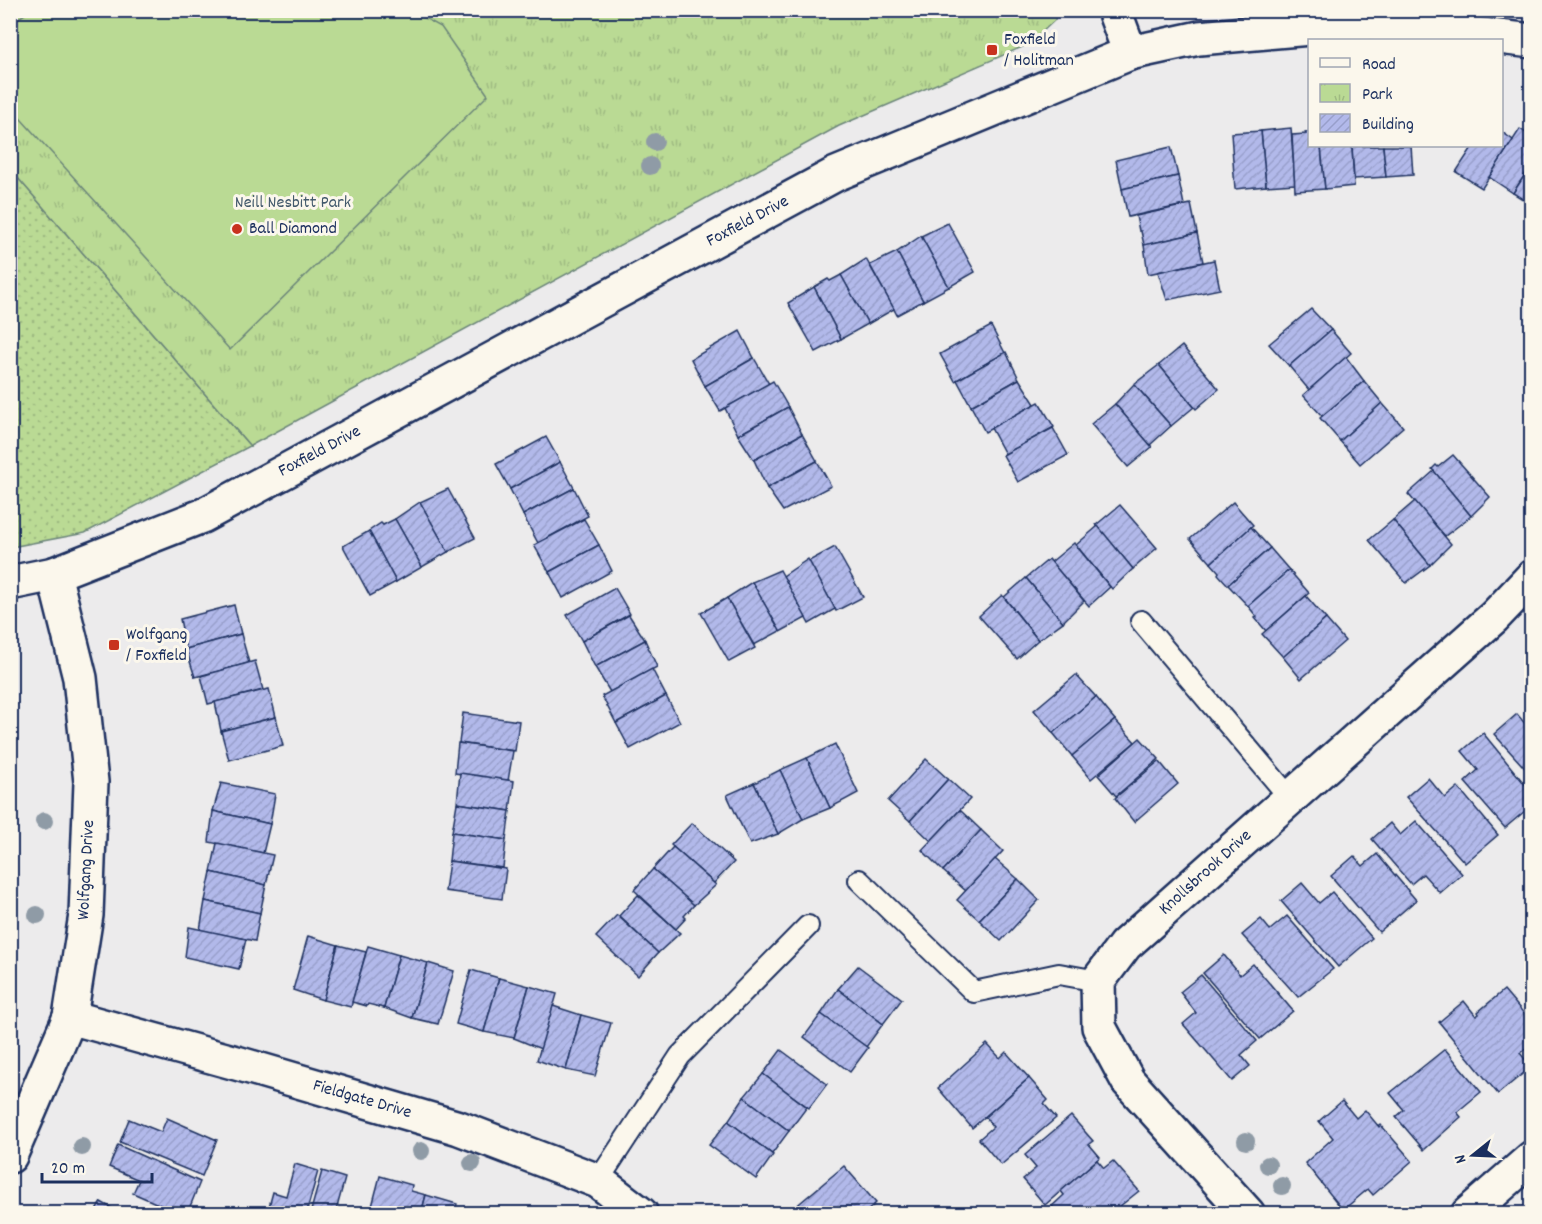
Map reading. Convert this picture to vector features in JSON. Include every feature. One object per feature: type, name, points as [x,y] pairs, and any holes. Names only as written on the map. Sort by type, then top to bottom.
[{"type":"street","points":[[1114,10],[1130,53]]},
{"type":"street","name":"Foxfield Drive","points":[[10,583],[54,574],[202,516],[836,174],[1130,53],[1199,38],[1356,24],[1401,25],[1532,41]]},
{"type":"street","name":"Wolfgang Drive","points":[[10,1156],[70,1017],[86,915],[91,782],[80,678],[54,574]]},
{"type":"street","name":"Knollsbrook Drive","points":[[1098,981],[1125,945],[1494,617],[1532,577]]},
{"type":"street","points":[[1098,981],[1100,1027],[1128,1081],[1248,1214]]},
{"type":"street","name":"Fieldgate Drive","points":[[70,1017],[459,1128],[598,1181],[641,1214]]},
{"type":"street","points":[[1468,1214],[1532,1158]]},
{"type":"lane","points":[[1141,621],[1290,798]]},
{"type":"lane","points":[[859,880],[974,992],[1059,974],[1098,981]]},
{"type":"lane","points":[[598,1181],[680,1056],[808,926]]},
{"type":"green space","name":"Ball Diamond","points":[[31,10],[412,11],[441,27],[488,95],[230,350],[11,108],[11,23]]},
{"type":"green space","name":"Neill Nesbitt Park","points":[[10,11],[1056,11],[1055,20],[1029,44],[839,126],[250,446],[11,170]]},
{"type":"green space","points":[[11,170],[250,446],[85,533],[11,547]]},
{"type":"building","points":[[1291,128],[1295,184],[1266,186],[1261,131]]},
{"type":"building","points":[[1520,129],[1532,137],[1532,164],[1513,193],[1489,177]]},
{"type":"building","points":[[1261,131],[1266,186],[1235,189],[1231,133]]},
{"type":"building","points":[[1305,132],[1308,132],[1308,147],[1321,147],[1325,189],[1295,191],[1292,135],[1306,134]]},
{"type":"building","points":[[1503,133],[1513,140],[1482,188],[1456,172],[1472,147],[1503,147]]},
{"type":"building","points":[[1171,147],[1178,176],[1122,189],[1116,160]]},
{"type":"building","points":[[1321,147],[1352,147],[1354,186],[1325,189]]},
{"type":"building","points":[[1352,147],[1383,147],[1386,177],[1354,179]]},
{"type":"building","points":[[1383,147],[1411,147],[1413,175],[1386,177]]},
{"type":"building","points":[[1532,164],[1532,205],[1513,193]]},
{"type":"building","points":[[1178,176],[1184,205],[1128,217],[1122,189]]},
{"type":"building","points":[[1191,204],[1197,233],[1144,245],[1136,216]]},
{"type":"building","points":[[948,223],[975,272],[949,287],[921,236]]},
{"type":"building","points":[[1197,233],[1203,262],[1148,274],[1144,245]]},
{"type":"building","points":[[921,236],[949,287],[923,301],[897,252]]},
{"type":"building","points":[[897,252],[923,301],[897,315],[870,265]]},
{"type":"building","points":[[866,259],[894,309],[868,324],[841,275]]},
{"type":"building","points":[[1214,260],[1220,289],[1167,300],[1158,272]]},
{"type":"building","points":[[841,275],[868,324],[841,339],[814,287]]},
{"type":"building","points":[[814,287],[841,339],[816,352],[788,303]]},
{"type":"building","points":[[1311,309],[1331,330],[1289,366],[1269,344]]},
{"type":"building","points":[[991,326],[1005,353],[955,381],[940,354]]},
{"type":"building","points":[[1331,330],[1351,353],[1309,390],[1289,366]]},
{"type":"building","points":[[740,331],[754,358],[705,386],[691,359]]},
{"type":"building","points":[[1182,346],[1219,389],[1196,409],[1159,365]]},
{"type":"building","points":[[1006,352],[1019,379],[971,406],[957,380]]},
{"type":"building","points":[[1346,357],[1364,381],[1322,416],[1303,395]]},
{"type":"building","points":[[754,358],[769,384],[720,411],[705,386]]},
{"type":"building","points":[[1159,365],[1194,407],[1171,426],[1134,384]]},
{"type":"building","points":[[1019,379],[1035,404],[985,432],[971,406]]},
{"type":"building","points":[[773,381],[788,407],[738,435],[725,408]]},
{"type":"building","points":[[1364,381],[1382,403],[1340,441],[1320,418]]},
{"type":"building","points":[[1134,384],[1171,426],[1150,445],[1115,404]]},
{"type":"building","points":[[1039,402],[1054,427],[1005,454],[991,428]]},
{"type":"building","points":[[1382,403],[1403,427],[1360,464],[1340,441]]},
{"type":"building","points":[[1115,404],[1152,447],[1128,467],[1091,424]]},
{"type":"building","points":[[788,407],[802,434],[754,460],[738,435]]},
{"type":"building","points":[[1053,428],[1068,455],[1018,482],[1003,455]]},
{"type":"building","points":[[802,434],[817,461],[767,488],[754,460]]},
{"type":"building","points":[[546,437],[560,462],[510,489],[496,464]]},
{"type":"building","points":[[1453,455],[1490,497],[1471,516],[1432,469]]},
{"type":"building","points":[[817,461],[831,486],[783,511],[767,488]]},
{"type":"building","points":[[560,462],[574,488],[523,515],[510,489]]},
{"type":"building","points":[[1434,471],[1471,516],[1445,536],[1408,494]]},
{"type":"building","points":[[574,488],[588,516],[538,543],[523,515]]},
{"type":"building","points":[[448,489],[475,538],[448,552],[420,502]]},
{"type":"building","points":[[1415,501],[1451,544],[1430,565],[1393,520]]},
{"type":"building","points":[[420,502],[448,552],[422,567],[395,519]]},
{"type":"building","points":[[1233,502],[1253,525],[1211,563],[1190,539]]},
{"type":"building","points":[[1120,505],[1157,548],[1133,569],[1096,525]]},
{"type":"building","points":[[395,519],[422,567],[396,582],[369,531],[381,523],[383,525]]},
{"type":"building","points":[[584,519],[599,545],[549,572],[534,545]]},
{"type":"building","points":[[1393,520],[1430,565],[1406,583],[1369,540]]},
{"type":"building","points":[[1098,526],[1133,569],[1112,589],[1076,545]]},
{"type":"building","points":[[1251,527],[1270,548],[1228,585],[1211,563]]},
{"type":"building","points":[[369,531],[396,582],[370,596],[343,546]]},
{"type":"building","points":[[1074,543],[1110,587],[1089,606],[1051,562]]},
{"type":"building","points":[[599,545],[612,571],[563,598],[549,572]]},
{"type":"building","points":[[835,547],[863,597],[836,611],[809,561]]},
{"type":"building","points":[[1270,548],[1289,570],[1248,606],[1228,585]]},
{"type":"building","points":[[808,559],[835,609],[809,624],[783,576]]},
{"type":"building","points":[[1049,559],[1084,601],[1063,622],[1026,578]]},
{"type":"building","points":[[780,570],[806,618],[780,632],[752,582]]},
{"type":"building","points":[[1289,570],[1309,593],[1266,631],[1248,606]]},
{"type":"building","points":[[1026,578],[1063,622],[1038,640],[1004,597]]},
{"type":"building","points":[[752,582],[780,631],[754,645],[727,598]]},
{"type":"building","points":[[615,588],[630,614],[582,641],[567,615]]},
{"type":"building","points":[[1002,595],[1038,640],[1017,659],[979,616]]},
{"type":"building","points":[[1306,596],[1326,619],[1283,657],[1262,634]]},
{"type":"building","points":[[727,598],[755,648],[729,662],[701,613]]},
{"type":"building","points":[[234,605],[241,634],[186,649],[180,619]]},
{"type":"building","points":[[629,615],[645,640],[595,667],[582,641]]},
{"type":"building","points":[[1326,619],[1345,641],[1301,679],[1283,657]]},
{"type":"building","points":[[241,634],[249,663],[195,677],[186,649]]},
{"type":"building","points":[[645,640],[657,667],[610,692],[595,667]]},
{"type":"building","points":[[255,661],[263,690],[208,704],[201,676]]},
{"type":"building","points":[[652,669],[666,696],[616,723],[602,696]]},
{"type":"building","points":[[1076,675],[1096,697],[1053,733],[1034,710]]},
{"type":"building","points":[[269,689],[276,717],[221,731],[215,702]]},
{"type":"building","points":[[666,696],[680,722],[630,749],[616,723]]},
{"type":"building","points":[[1096,697],[1115,720],[1072,756],[1053,733]]},
{"type":"building","points":[[463,713],[519,721],[515,751],[459,743]]},
{"type":"building","points":[[1517,714],[1527,726],[1532,722],[1532,776],[1494,734]]},
{"type":"building","points":[[276,717],[283,746],[229,760],[221,731]]},
{"type":"building","points":[[1115,720],[1135,742],[1091,779],[1072,756]]},
{"type":"building","points":[[1483,733],[1532,793],[1532,805],[1505,828],[1465,782],[1478,770],[1462,751]]},
{"type":"building","points":[[1140,738],[1159,759],[1116,796],[1098,775]]},
{"type":"building","points":[[458,743],[513,751],[508,781],[455,773]]},
{"type":"building","points":[[835,744],[858,793],[830,808],[807,758]]},
{"type":"building","points":[[807,758],[830,808],[803,819],[780,770]]},
{"type":"building","points":[[926,759],[948,779],[910,821],[888,801]]},
{"type":"building","points":[[1159,761],[1178,784],[1134,822],[1115,798]]},
{"type":"building","points":[[780,770],[803,819],[778,834],[754,783]]},
{"type":"building","points":[[460,773],[514,781],[510,811],[457,803]]},
{"type":"building","points":[[1428,778],[1445,798],[1458,787],[1498,835],[1465,863],[1406,797]]},
{"type":"building","points":[[948,779],[970,799],[931,841],[910,821]]},
{"type":"building","points":[[221,783],[275,794],[270,824],[213,811]]},
{"type":"building","points":[[754,783],[778,834],[750,844],[727,795]]},
{"type":"building","points":[[457,803],[510,811],[506,840],[452,832]]},
{"type":"building","points":[[960,810],[981,830],[943,871],[922,850]]},
{"type":"building","points":[[213,811],[270,824],[263,853],[209,842]]},
{"type":"building","points":[[1416,821],[1462,874],[1440,893],[1423,874],[1411,884],[1372,839],[1390,823],[1400,835]]},
{"type":"building","points":[[692,823],[734,862],[714,883],[671,845]]},
{"type":"building","points":[[981,830],[1003,851],[966,891],[943,871]]},
{"type":"building","points":[[452,832],[506,840],[503,868],[449,861]]},
{"type":"building","points":[[217,843],[273,855],[266,885],[211,872]]},
{"type":"building","points":[[673,847],[716,885],[694,905],[653,869]]},
{"type":"building","points":[[1377,854],[1416,900],[1379,932],[1331,876],[1354,856],[1363,866]]},
{"type":"building","points":[[995,859],[1018,879],[979,920],[957,900]]},
{"type":"building","points":[[449,861],[506,869],[502,899],[445,891]]},
{"type":"building","points":[[653,869],[694,905],[676,929],[634,890]]},
{"type":"building","points":[[211,872],[266,885],[260,913],[205,901]]},
{"type":"building","points":[[1018,879],[1039,900],[1001,941],[979,920]]},
{"type":"building","points":[[1302,883],[1319,903],[1332,892],[1372,938],[1338,967],[1281,901]]},
{"type":"building","points":[[638,895],[680,933],[658,953],[619,916]]},
{"type":"building","points":[[205,901],[260,913],[255,941],[200,930]]},
{"type":"building","points":[[617,915],[658,953],[638,976],[596,937]]},
{"type":"building","points":[[1287,916],[1333,969],[1298,997],[1242,935],[1261,919],[1270,930]]},
{"type":"building","points":[[189,927],[246,939],[239,969],[185,957]]},
{"type":"building","points":[[308,936],[338,945],[323,1000],[293,990]]},
{"type":"building","points":[[338,945],[366,952],[351,1007],[323,1000]]},
{"type":"building","points":[[368,946],[399,955],[384,1008],[352,1002]]},
{"type":"building","points":[[399,955],[428,963],[412,1018],[384,1008]]},
{"type":"building","points":[[1224,955],[1240,975],[1253,964],[1293,1011],[1260,1039],[1203,973]]},
{"type":"building","points":[[428,963],[454,971],[438,1024],[412,1018]]},
{"type":"building","points":[[858,966],[902,999],[883,1024],[838,989]]},
{"type":"building","points":[[471,970],[499,978],[484,1032],[456,1024]]},
{"type":"building","points":[[1201,975],[1257,1041],[1241,1055],[1250,1066],[1232,1081],[1183,1024],[1196,1013],[1180,992]]},
{"type":"building","points":[[499,978],[529,986],[514,1038],[484,1032]]},
{"type":"building","points":[[529,986],[557,994],[541,1049],[514,1038]]},
{"type":"building","points":[[838,989],[883,1024],[866,1047],[821,1014]]},
{"type":"building","points":[[1504,990],[1532,1023],[1532,1044],[1520,1053],[1531,1067],[1498,1094],[1439,1022],[1464,1001],[1476,1016]]},
{"type":"building","points":[[553,1006],[581,1015],[566,1070],[537,1060]]},
{"type":"building","points":[[821,1014],[868,1048],[850,1072],[804,1037]]},
{"type":"building","points":[[581,1015],[611,1023],[595,1076],[566,1070]]},
{"type":"building","points":[[987,1044],[1000,1058],[1006,1052],[1029,1078],[972,1128],[938,1088]]},
{"type":"building","points":[[1445,1049],[1481,1092],[1457,1112],[1461,1117],[1424,1150],[1396,1117],[1404,1110],[1390,1093]]},
{"type":"building","points":[[781,1050],[827,1084],[809,1108],[763,1074]]},
{"type":"building","points":[[763,1074],[807,1107],[789,1131],[744,1097]]},
{"type":"building","points":[[1029,1078],[1048,1100],[1044,1104],[1056,1118],[1001,1165],[979,1139],[993,1127],[985,1117]]},
{"type":"building","points":[[744,1097],[789,1131],[772,1154],[728,1121]]},
{"type":"building","points":[[1342,1101],[1356,1118],[1365,1110],[1412,1161],[1373,1195],[1368,1189],[1343,1210],[1305,1163],[1333,1138],[1319,1121]]},
{"type":"building","points":[[1071,1116],[1093,1141],[1089,1144],[1100,1157],[1045,1205],[1023,1179],[1036,1168],[1025,1155]]},
{"type":"building","points":[[167,1118],[217,1140],[202,1176],[120,1142],[129,1119],[161,1132]]},
{"type":"building","points":[[728,1121],[773,1155],[756,1179],[709,1145]]},
{"type":"building","points":[[118,1145],[200,1182],[187,1214],[181,1214],[133,1193],[139,1180],[109,1167]]},
{"type":"building","points":[[1097,1160],[1104,1168],[1113,1161],[1139,1191],[1110,1214],[1058,1214],[1052,1206],[1064,1195],[1061,1191]]},
{"type":"building","points":[[295,1164],[318,1171],[306,1214],[267,1214],[273,1192],[286,1196]]},
{"type":"building","points":[[844,1166],[876,1203],[864,1214],[788,1213]]},
{"type":"building","points":[[322,1171],[345,1178],[336,1211],[344,1214],[310,1214]]},
{"type":"building","points":[[380,1176],[412,1185],[411,1191],[426,1195],[421,1214],[370,1214]]},
{"type":"building","points":[[426,1195],[457,1204],[456,1214],[421,1214]]},
{"type":"building","points":[[101,1202],[122,1214],[94,1214]]},
{"type":"place","name":"Foxfield / Holitman","points":[[992,50]]},
{"type":"place","name":"Ball Diamond","points":[[237,229]]},
{"type":"place","name":"Wolfgang / Foxfield","points":[[114,645]]}]
